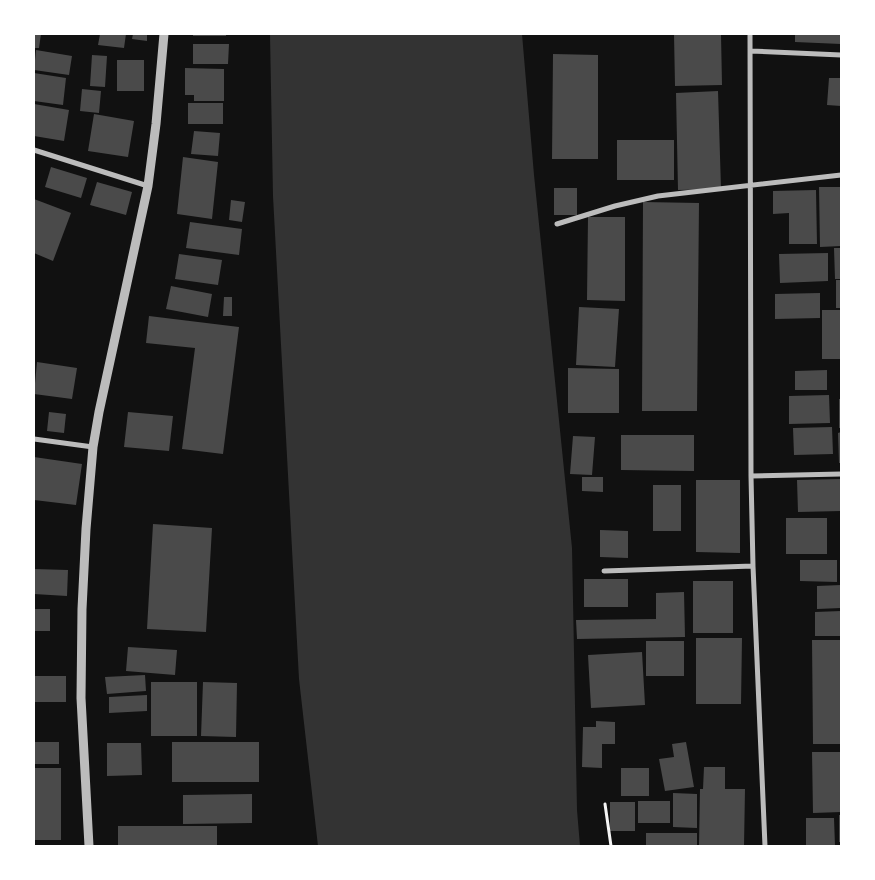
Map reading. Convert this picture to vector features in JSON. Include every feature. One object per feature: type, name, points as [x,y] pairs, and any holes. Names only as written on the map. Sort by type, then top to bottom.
[{"type":"street","points":[[89,846],[81,698],[82,609],[93,446],[148,186],[164,34]]},
{"type":"street","points":[[750,34],[751,476],[765,846]]},
{"type":"street","points":[[750,51],[841,55]]},
{"type":"street","points":[[34,150],[148,186]]},
{"type":"street","points":[[557,224],[615,206],[658,196],[841,175]]},
{"type":"street","points":[[34,439],[93,446]]},
{"type":"street","points":[[751,476],[841,474]]},
{"type":"street","points":[[604,571],[753,566]]},
{"type":"path","points":[[605,804],[611,846]]},
{"type":"shaded area","points":[[270,34],[522,34],[534,175],[572,548],[577,810],[580,846],[318,846],[299,679],[273,196]]},
{"type":"building","points":[[34,34],[41,34],[39,48],[34,48]]},
{"type":"building","points":[[100,34],[126,34],[124,48],[98,45]]},
{"type":"building","points":[[133,34],[147,34],[147,41],[132,39]]},
{"type":"building","points":[[193,34],[226,34],[226,36],[193,36]]},
{"type":"building","points":[[674,34],[721,34],[722,85],[675,86]]},
{"type":"building","points":[[795,34],[841,34],[841,44],[795,42]]},
{"type":"building","points":[[193,44],[229,44],[228,64],[193,64]]},
{"type":"building","points":[[36,50],[72,56],[69,75],[34,70]]},
{"type":"building","points":[[553,54],[598,55],[598,159],[552,159]]},
{"type":"building","points":[[92,55],[107,56],[105,87],[90,86]]},
{"type":"building","points":[[117,60],[144,60],[144,91],[117,91]]},
{"type":"building","points":[[185,68],[224,69],[224,101],[194,101],[194,95],[185,95]]},
{"type":"building","points":[[34,73],[66,78],[63,105],[34,101]]},
{"type":"building","points":[[829,78],[841,78],[841,106],[827,105]]},
{"type":"building","points":[[82,89],[101,91],[99,113],[80,111]]},
{"type":"building","points":[[718,91],[721,189],[678,190],[676,93]]},
{"type":"building","points":[[188,103],[223,103],[223,124],[188,124]]},
{"type":"building","points":[[34,104],[69,110],[64,141],[34,136]]},
{"type":"building","points":[[94,114],[134,121],[128,157],[88,151]]},
{"type":"building","points":[[194,131],[220,133],[218,156],[191,154]]},
{"type":"building","points":[[617,140],[674,140],[674,180],[617,180]]},
{"type":"building","points":[[183,157],[218,162],[212,219],[177,214]]},
{"type":"building","points":[[51,167],[87,178],[81,198],[45,187]]},
{"type":"building","points":[[97,182],[132,192],[126,215],[90,205]]},
{"type":"building","points":[[819,187],[841,187],[841,246],[820,247]]},
{"type":"building","points":[[554,188],[577,188],[577,215],[554,215]]},
{"type":"building","points":[[816,190],[817,244],[789,244],[789,213],[773,214],[773,191]]},
{"type":"building","points":[[34,199],[71,213],[53,261],[34,253]]},
{"type":"building","points":[[231,200],[245,202],[242,222],[229,220]]},
{"type":"building","points":[[643,202],[699,203],[697,411],[642,411]]},
{"type":"building","points":[[588,217],[625,217],[625,301],[587,300]]},
{"type":"building","points":[[190,222],[242,229],[239,255],[186,248]]},
{"type":"building","points":[[834,248],[841,248],[841,279],[835,279]]},
{"type":"building","points":[[828,253],[828,281],[780,283],[779,254]]},
{"type":"building","points":[[179,254],[222,260],[218,285],[175,279]]},
{"type":"building","points":[[836,280],[841,280],[841,308],[836,308]]},
{"type":"building","points":[[171,286],[212,294],[208,317],[166,309]]},
{"type":"building","points":[[820,293],[820,318],[775,319],[775,294]]},
{"type":"building","points":[[224,297],[232,297],[232,316],[223,316]]},
{"type":"building","points":[[579,307],[619,309],[615,367],[576,365]]},
{"type":"building","points":[[822,310],[841,310],[841,359],[822,359]]},
{"type":"building","points":[[149,316],[239,327],[223,454],[182,449],[195,348],[146,343]]},
{"type":"building","points":[[37,362],[77,368],[72,399],[34,394]]},
{"type":"building","points":[[568,368],[619,369],[619,413],[568,413]]},
{"type":"building","points":[[827,370],[827,390],[795,390],[795,371]]},
{"type":"building","points":[[829,395],[830,423],[789,424],[789,396]]},
{"type":"building","points":[[839,399],[841,399],[841,428],[839,428]]},
{"type":"building","points":[[49,412],[66,414],[64,433],[47,431]]},
{"type":"building","points":[[128,412],[173,416],[169,451],[124,447]]},
{"type":"building","points":[[832,427],[833,454],[794,455],[793,428]]},
{"type":"building","points":[[841,432],[841,463],[839,463],[838,433]]},
{"type":"building","points":[[621,435],[694,435],[694,471],[621,470]]},
{"type":"building","points":[[573,436],[595,437],[592,475],[570,474]]},
{"type":"building","points":[[34,457],[82,464],[76,505],[34,500]]},
{"type":"building","points":[[582,477],[603,477],[603,492],[582,491]]},
{"type":"building","points":[[841,479],[841,511],[798,512],[797,480]]},
{"type":"building","points":[[696,480],[740,480],[740,553],[696,552]]},
{"type":"building","points":[[653,485],[681,485],[681,531],[653,531]]},
{"type":"building","points":[[786,518],[827,518],[827,554],[786,554]]},
{"type":"building","points":[[153,524],[212,528],[206,632],[147,629]]},
{"type":"building","points":[[600,530],[628,531],[628,558],[600,557]]},
{"type":"building","points":[[800,560],[837,560],[837,582],[800,581]]},
{"type":"building","points":[[34,569],[68,570],[67,596],[34,594]]},
{"type":"building","points":[[584,579],[628,579],[628,607],[584,607]]},
{"type":"building","points":[[693,581],[733,581],[733,633],[693,633]]},
{"type":"building","points":[[841,585],[841,608],[817,609],[817,586]]},
{"type":"building","points":[[684,592],[685,637],[577,639],[576,620],[656,619],[656,593]]},
{"type":"building","points":[[34,609],[50,609],[50,631],[34,631]]},
{"type":"building","points":[[841,611],[841,636],[815,636],[815,612]]},
{"type":"building","points":[[696,638],[742,638],[741,704],[696,704]]},
{"type":"building","points":[[812,640],[841,640],[841,744],[813,744]]},
{"type":"building","points":[[646,641],[684,641],[684,676],[646,676]]},
{"type":"building","points":[[128,647],[177,650],[175,675],[126,671]]},
{"type":"building","points":[[642,652],[645,705],[591,708],[588,655]]},
{"type":"building","points":[[145,675],[146,691],[107,694],[105,677]]},
{"type":"building","points":[[34,676],[66,676],[66,702],[34,702]]},
{"type":"building","points":[[151,682],[197,682],[197,736],[151,736]]},
{"type":"building","points":[[203,682],[237,683],[236,737],[201,736]]},
{"type":"building","points":[[147,695],[147,711],[109,713],[109,697]]},
{"type":"building","points":[[596,721],[615,722],[615,744],[602,744],[602,768],[582,767],[583,727],[596,727]]},
{"type":"building","points":[[34,742],[59,742],[59,764],[34,764]]},
{"type":"building","points":[[172,742],[259,742],[259,782],[172,782]]},
{"type":"building","points":[[686,742],[694,787],[665,791],[659,759],[674,757],[672,744]]},
{"type":"building","points":[[107,743],[141,743],[142,775],[107,776]]},
{"type":"building","points":[[812,752],[841,752],[841,812],[813,813]]},
{"type":"building","points":[[704,767],[725,767],[725,789],[745,789],[744,846],[699,846],[700,789],[703,789]]},
{"type":"building","points":[[34,768],[61,768],[61,840],[34,840]]},
{"type":"building","points":[[621,768],[649,768],[649,796],[621,796]]},
{"type":"building","points":[[673,793],[697,794],[697,828],[673,827]]},
{"type":"building","points":[[252,794],[252,823],[183,824],[183,795]]},
{"type":"building","points":[[638,801],[670,801],[670,823],[638,823]]},
{"type":"building","points":[[610,802],[635,802],[635,831],[610,831]]},
{"type":"building","points":[[839,815],[841,815],[841,842],[839,842]]},
{"type":"building","points":[[806,818],[834,818],[835,846],[806,846]]},
{"type":"building","points":[[118,826],[217,826],[217,846],[118,846]]},
{"type":"building","points":[[646,833],[697,833],[697,846],[646,846]]}]
